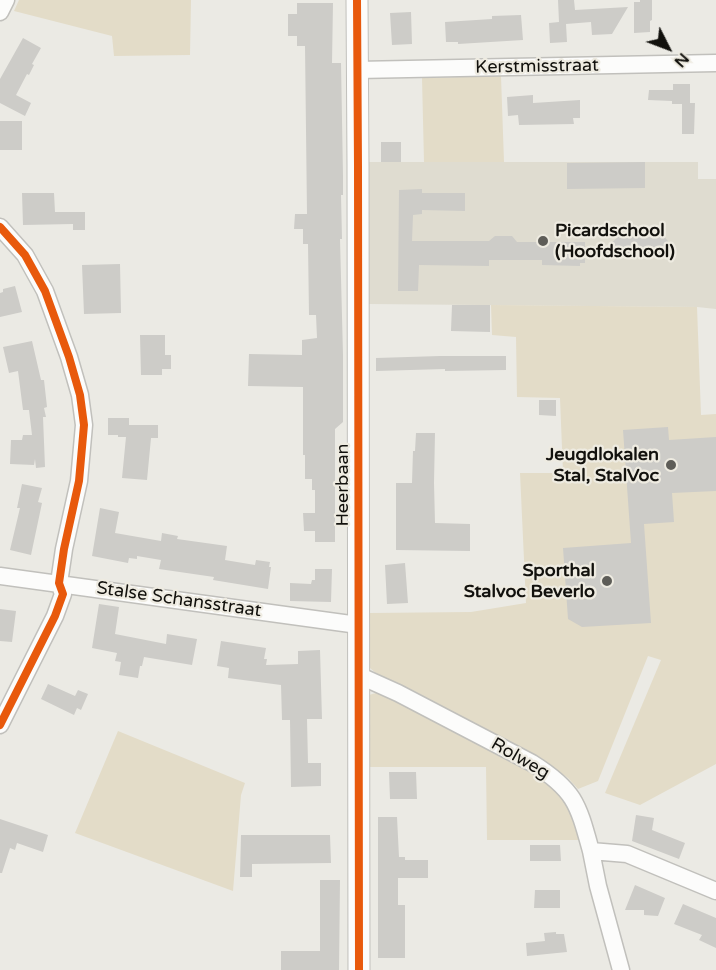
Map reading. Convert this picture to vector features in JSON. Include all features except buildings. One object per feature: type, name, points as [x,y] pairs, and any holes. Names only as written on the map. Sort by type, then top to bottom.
[{"type":"street","name":"Heerbaan","points":[[357,0],[358,970]]},
{"type":"street","name":"Kerstmisstraat","points":[[357,70],[716,63]]},
{"type":"street","points":[[0,227],[25,255],[45,291],[69,357],[80,395],[84,425],[79,481],[59,583],[63,594],[55,616],[0,725]]},
{"type":"street","name":"Stalse Schansstraat","points":[[0,576],[358,625]]},
{"type":"street","name":"Rolweg","points":[[358,675],[398,693],[532,763],[560,783],[569,793],[577,806],[591,851],[621,970]]},
{"type":"street","points":[[591,851],[627,854],[716,891]]},
{"type":"shaded area","points":[[19,0],[191,0],[190,55],[114,56],[112,36],[14,11]]},
{"type":"shaded area","points":[[501,76],[504,162],[424,162],[422,78]]},
{"type":"shaded area","name":"Picardschool (Hoofdschool)","points":[[369,162],[698,162],[698,179],[716,179],[716,309],[369,304]]},
{"type":"shaded area","points":[[491,305],[697,307],[701,415],[716,414],[716,764],[640,805],[605,793],[661,660],[648,656],[598,781],[578,789],[568,778],[552,767],[379,676],[370,668],[370,613],[471,612],[526,603],[520,473],[563,473],[560,398],[517,397],[516,337],[492,335]]},
{"type":"shaded area","points":[[382,693],[511,760],[545,781],[569,809],[581,840],[487,840],[486,767],[370,767],[369,695]]},
{"type":"shaded area","points":[[118,731],[245,783],[241,795],[233,891],[75,833]]},
{"type":"cycle path","points":[[357,0],[359,970]]},
{"type":"cycle path","points":[[0,227],[25,255],[45,291],[69,357],[80,395],[84,425],[79,481],[59,583],[63,594],[55,616],[0,725]]},
{"type":"place","name":"Picardschool (Hoofdschool)","points":[[543,241]]},
{"type":"place","name":"Jeugdlokalen Stal, StalVoc","points":[[671,465]]},
{"type":"place","name":"Sporthal Stalvoc Beverlo","points":[[607,581]]}]
